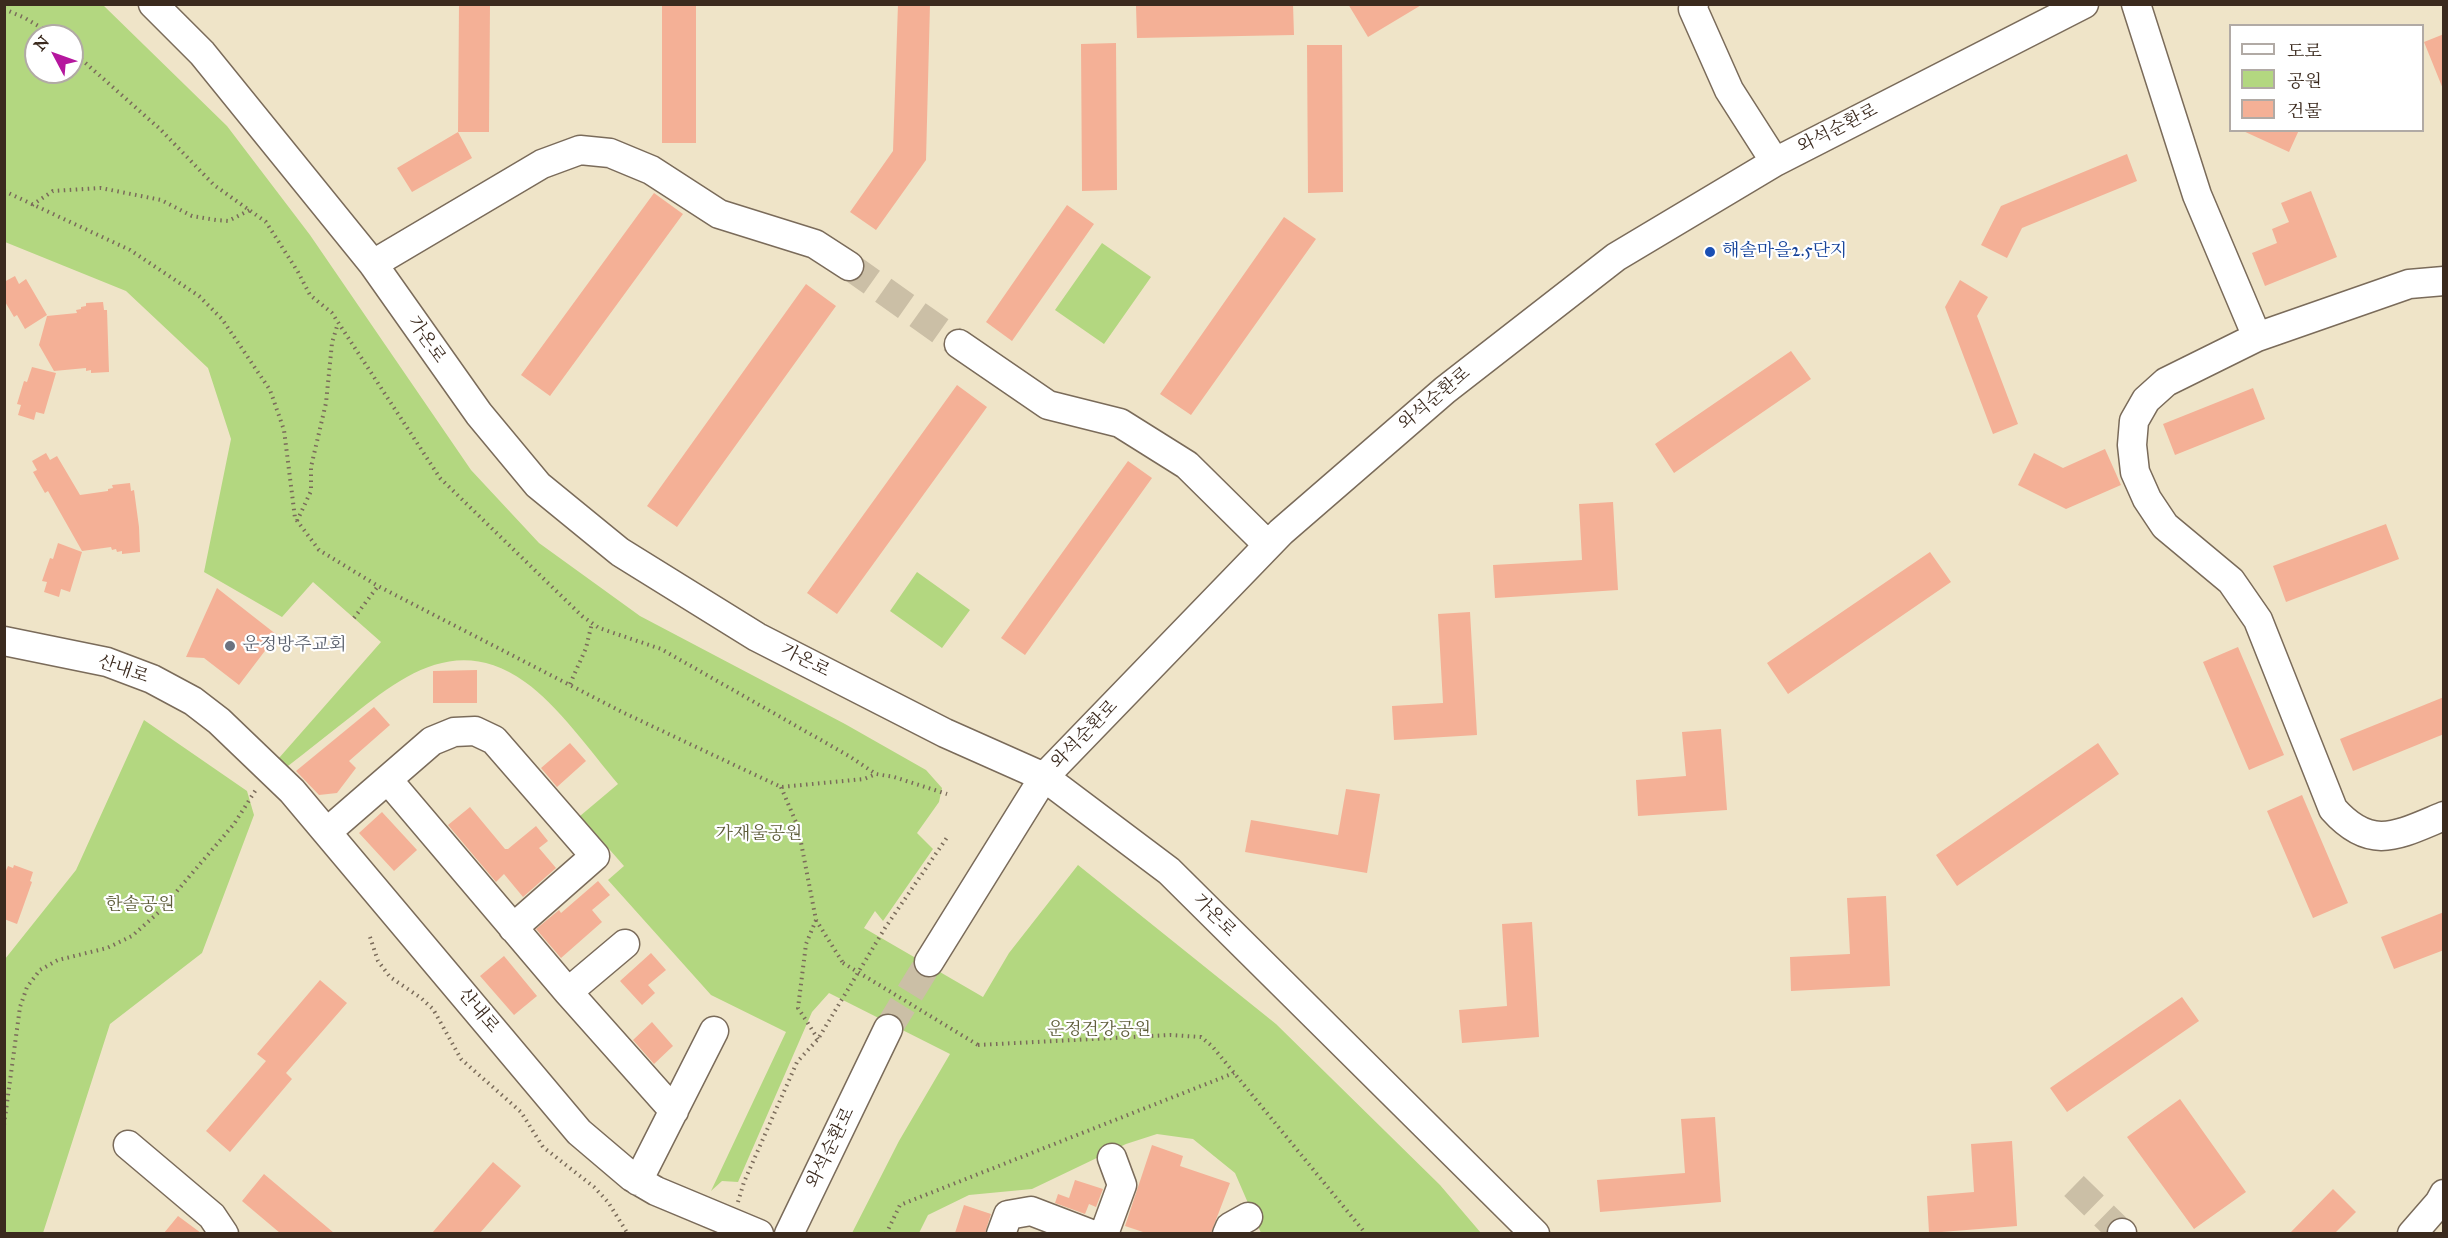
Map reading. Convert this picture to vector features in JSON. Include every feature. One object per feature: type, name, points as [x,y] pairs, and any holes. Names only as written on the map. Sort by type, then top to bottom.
[{"type":"street","name":"가온로","points":[[153,4],[202,53],[373,264],[479,414],[538,485],[620,552],[757,637],[945,733],[1044,777],[1169,872],[1535,1233]]},
{"type":"street","points":[[1694,4],[1693,9],[1730,90],[1775,162]]},
{"type":"street","name":"와석순환로","points":[[929,962],[1044,777],[1268,545],[1445,390],[1616,257],[1775,162],[2084,4]]},
{"type":"street","points":[[2136,4],[2197,195],[2256,338]]},
{"type":"street","points":[[373,264],[542,164],[580,150],[610,153],[621,157],[651,170],[719,214],[815,244],[849,266]]},
{"type":"street","points":[[2444,281],[2409,284],[2256,338],[2166,382],[2146,400],[2134,421],[2132,446],[2135,472],[2146,499],[2165,526],[2232,581],[2258,620],[2333,809],[2348,826],[2374,837],[2405,832],[2444,816]]},
{"type":"street","points":[[959,344],[1048,405],[1120,423],[1187,465],[1268,545]]},
{"type":"street","name":"산내로","points":[[4,641],[107,662],[152,680],[193,701],[219,721],[269,768],[327,832],[579,1132],[638,1180],[656,1191],[759,1233]]},
{"type":"street","points":[[327,832],[432,741],[454,732],[475,731],[494,740],[595,856],[513,928]]},
{"type":"street","points":[[388,780],[567,992],[674,1111]]},
{"type":"street","points":[[567,992],[625,944]]},
{"type":"street","name":"와석순환로","points":[[789,1233],[888,1029]]},
{"type":"street","points":[[638,1180],[714,1031]]},
{"type":"street","points":[[128,1145],[212,1216],[224,1233]]},
{"type":"street","points":[[1104,1233],[1122,1185],[1112,1158]]},
{"type":"street","points":[[2412,1233],[2439,1203],[2444,1194]]},
{"type":"street","points":[[1001,1233],[1008,1215],[1031,1210],[1091,1233]]},
{"type":"path","points":[[4,9],[35,24]]},
{"type":"path","points":[[84,62],[160,129],[214,185],[266,222],[310,295],[332,314],[440,478],[582,616],[599,628],[661,649],[849,756],[876,774],[894,777],[947,794]]},
{"type":"path","points":[[32,205],[53,191],[101,188],[161,200],[192,216],[216,220],[228,221],[250,210]]},
{"type":"path","points":[[4,191],[96,232],[156,265],[199,296],[222,319],[270,390],[284,430],[289,481],[297,521],[319,550],[378,586],[659,731],[781,787],[864,779],[876,774]]},
{"type":"path","points":[[297,521],[311,491],[311,467],[326,403],[332,343],[338,323]]},
{"type":"path","points":[[354,618],[378,586]]},
{"type":"path","points":[[570,684],[586,648],[592,623]]},
{"type":"path","points":[[4,1125],[20,1007],[27,987],[40,970],[58,960],[107,948],[132,936],[160,911],[234,824],[269,768]]},
{"type":"path","points":[[781,787],[798,827],[816,920],[843,963],[978,1045],[1170,1035],[1201,1037],[1212,1046],[1366,1233]]},
{"type":"path","points":[[737,1205],[744,1182],[796,1062],[818,1039],[885,928],[948,836]]},
{"type":"path","points":[[816,920],[806,944],[798,1008],[818,1039]]},
{"type":"path","points":[[370,937],[378,961],[390,978],[421,998],[433,1009],[461,1059],[521,1113],[543,1147],[594,1187],[608,1202],[628,1233]]},
{"type":"path","points":[[886,1233],[900,1205],[1234,1073]]},
{"type":"green space","name":"가재울공원","points":[[4,5],[103,5],[227,126],[310,235],[471,470],[539,543],[640,616],[845,724],[926,770],[942,788],[939,802],[917,833],[933,849],[883,921],[875,911],[864,928],[983,997],[1009,953],[1078,865],[1276,1024],[1440,1185],[1481,1233],[1261,1233],[1235,1173],[1193,1139],[1157,1134],[1126,1144],[1032,1189],[969,1195],[928,1215],[919,1233],[852,1233],[899,1141],[950,1054],[829,993],[812,1012],[738,1182],[722,1181],[711,1191],[786,1032],[711,995],[608,880],[624,866],[580,816],[618,784],[550,703],[525,682],[501,668],[478,661],[456,661],[434,665],[393,686],[288,766],[279,758],[381,642],[313,582],[282,617],[204,572],[231,439],[208,368],[126,291],[5,242]]},
{"type":"green space","points":[[1102,243],[1151,277],[1104,344],[1055,310]]},
{"type":"green space","points":[[917,572],[970,610],[942,648],[890,611]]},
{"type":"green space","name":"한솔공원","points":[[144,720],[247,791],[254,815],[202,953],[110,1024],[43,1233],[5,1233],[5,959],[76,870]]},
{"type":"building","points":[[459,4],[490,4],[489,132],[458,132]]},
{"type":"building","points":[[662,4],[696,4],[696,143],[662,143]]},
{"type":"building","points":[[898,4],[930,4],[926,160],[876,230],[850,212],[893,151]]},
{"type":"building","points":[[1293,4],[1294,35],[1137,38],[1136,6]]},
{"type":"building","points":[[1348,4],[1423,4],[1368,37]]},
{"type":"building","points":[[2444,34],[2444,89],[2443,89],[2424,42]]},
{"type":"building","points":[[1116,43],[1117,190],[1082,191],[1081,44]]},
{"type":"building","points":[[1307,45],[1342,45],[1343,192],[1308,193]]},
{"type":"building","points":[[458,132],[472,158],[412,192],[397,168]]},
{"type":"building","points":[[2245,132],[2298,132],[2289,152]]},
{"type":"building","points":[[2127,154],[2137,181],[2022,228],[2007,258],[1981,245],[2001,206]]},
{"type":"building","points":[[2311,191],[2337,257],[2265,286],[2252,253],[2277,243],[2272,229],[2289,222],[2281,203]]},
{"type":"building","points":[[654,193],[683,214],[550,396],[521,375]]},
{"type":"building","points":[[1067,205],[1094,224],[1012,341],[986,322]]},
{"type":"building","points":[[1284,217],[1316,239],[1191,415],[1160,394]]},
{"type":"building","points":[[15,276],[19,284],[26,279],[47,315],[25,329],[17,315],[14,317],[4,300],[4,282]]},
{"type":"building","points":[[1960,280],[1988,297],[1977,316],[2018,424],[1993,434],[1945,307]]},
{"type":"building","points":[[806,284],[836,306],[677,527],[647,506]]},
{"type":"building","points":[[103,302],[104,310],[107,310],[109,372],[91,373],[91,370],[86,371],[86,368],[54,371],[39,345],[47,316],[77,313],[76,310],[86,306],[86,303]]},
{"type":"building","points":[[1791,351],[1811,379],[1674,473],[1655,444]]},
{"type":"building","points":[[32,367],[56,373],[44,414],[36,412],[34,420],[18,415],[21,405],[17,404],[24,381],[27,382]]},
{"type":"building","points":[[957,385],[987,407],[837,614],[807,593]]},
{"type":"building","points":[[2253,388],[2265,419],[2175,455],[2163,424]]},
{"type":"building","points":[[2105,449],[2121,485],[2066,509],[2018,485],[2034,453],[2063,468]]},
{"type":"building","points":[[46,453],[50,460],[57,456],[80,495],[108,491],[113,488],[112,485],[130,483],[131,491],[134,490],[140,552],[122,554],[122,551],[117,552],[111,547],[82,551],[48,491],[45,493],[33,472],[37,470],[32,461]]},
{"type":"building","points":[[1128,461],[1152,478],[1025,655],[1001,638]]},
{"type":"building","points":[[1613,502],[1618,590],[1495,598],[1493,565],[1582,560],[1579,504]]},
{"type":"building","points":[[2386,524],[2399,559],[2286,602],[2273,566]]},
{"type":"building","points":[[58,543],[82,552],[70,592],[61,589],[59,597],[44,592],[47,582],[42,581]]},
{"type":"building","points":[[1930,552],[1951,582],[1788,694],[1767,663]]},
{"type":"building","name":"운정방주교회","points":[[217,588],[277,635],[239,685],[204,658],[186,657]]},
{"type":"building","points":[[1470,612],[1477,735],[1394,740],[1392,706],[1443,703],[1438,614]]},
{"type":"building","points":[[2238,647],[2284,755],[2249,770],[2203,662]]},
{"type":"building","points":[[477,670],[477,703],[433,703],[433,671]]},
{"type":"building","points":[[2444,697],[2444,734],[2353,771],[2340,739]]},
{"type":"building","points":[[374,707],[390,725],[349,761],[356,768],[337,793],[319,795],[296,771]]},
{"type":"building","points":[[1721,729],[1727,810],[1638,816],[1636,780],[1686,776],[1682,732]]},
{"type":"building","points":[[570,743],[586,761],[557,787],[541,768]]},
{"type":"building","points":[[2098,743],[2119,774],[1957,886],[1936,855]]},
{"type":"building","points":[[1346,789],[1380,794],[1367,873],[1245,852],[1251,820],[1338,835]]},
{"type":"building","points":[[2302,795],[2348,903],[2313,918],[2267,811]]},
{"type":"building","points":[[470,807],[505,849],[536,826],[548,841],[539,848],[556,868],[523,897],[504,874],[496,882],[448,825]]},
{"type":"building","points":[[382,812],[417,850],[394,871],[359,833]]},
{"type":"building","points":[[14,865],[33,872],[30,881],[32,882],[17,924],[4,919],[4,875],[8,866],[13,868]]},
{"type":"building","points":[[598,881],[610,895],[592,910],[602,922],[561,958],[536,929],[559,910],[561,913]]},
{"type":"building","points":[[1886,896],[1890,986],[1791,991],[1790,957],[1850,954],[1847,898]]},
{"type":"building","points":[[2444,912],[2444,950],[2394,969],[2381,937]]},
{"type":"building","points":[[1532,922],[1539,1037],[1462,1043],[1459,1010],[1507,1006],[1502,924]]},
{"type":"building","points":[[651,953],[666,970],[648,985],[655,993],[642,1005],[620,981]]},
{"type":"building","points":[[504,956],[537,996],[514,1015],[480,976]]},
{"type":"building","points":[[320,980],[347,1003],[286,1073],[292,1079],[230,1152],[206,1131],[266,1061],[257,1054]]},
{"type":"building","points":[[2182,997],[2199,1021],[2067,1112],[2050,1088]]},
{"type":"building","points":[[652,1022],[673,1046],[654,1064],[633,1040]]},
{"type":"building","points":[[2180,1099],[2246,1192],[2194,1229],[2127,1137]]},
{"type":"building","points":[[1715,1117],[1721,1202],[1600,1212],[1597,1180],[1685,1173],[1681,1119]]},
{"type":"building","points":[[2012,1141],[2017,1226],[1929,1233],[1927,1196],[1974,1192],[1971,1144]]},
{"type":"building","points":[[1152,1145],[1183,1156],[1180,1166],[1230,1183],[1211,1233],[1146,1233],[1125,1226]]},
{"type":"building","points":[[493,1162],[521,1186],[480,1233],[432,1233]]},
{"type":"building","points":[[264,1174],[334,1233],[280,1233],[242,1201]]},
{"type":"building","points":[[1075,1180],[1103,1189],[1096,1207],[1089,1204],[1085,1214],[1055,1203],[1058,1194],[1069,1198]]},
{"type":"building","points":[[2333,1189],[2356,1212],[2335,1233],[2290,1233]]},
{"type":"building","points":[[964,1205],[991,1214],[985,1233],[955,1233]]},
{"type":"building","points":[[178,1216],[201,1233],[164,1233]]},
{"type":"tunnel","points":[[849,266],[959,344]]},
{"type":"tunnel","points":[[888,1029],[929,962]]},
{"type":"tunnel","points":[[2074,1186],[2122,1233]]},
{"type":"place","name":"해솔마을2.5단지","points":[[1710,252]]},
{"type":"place","name":"운정방주교회","points":[[230,646]]},
{"type":"park label","name":"운정건강공원","points":[[1099,1031]]}]
